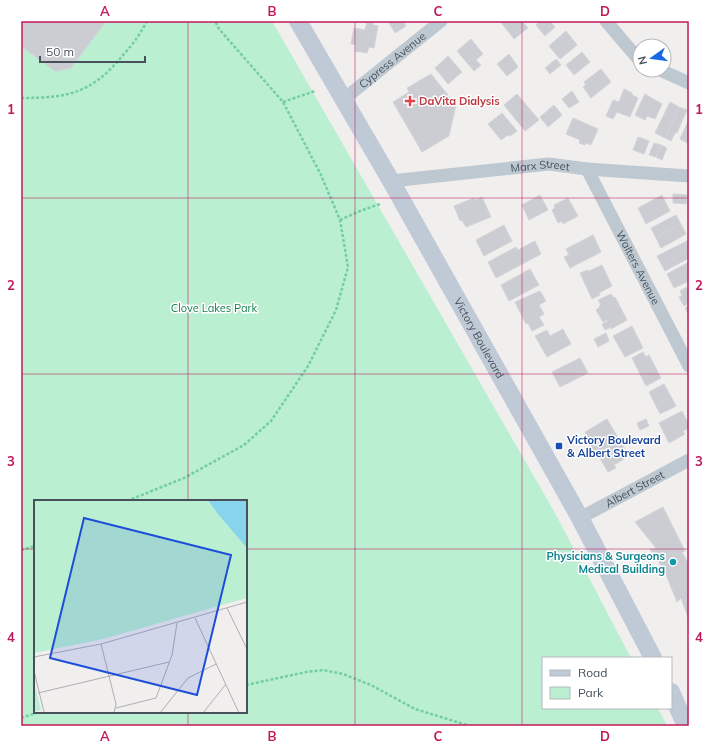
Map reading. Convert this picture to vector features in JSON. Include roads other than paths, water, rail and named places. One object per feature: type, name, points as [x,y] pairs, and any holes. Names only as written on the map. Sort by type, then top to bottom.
[{"type":"main road","name":"Victory Boulevard","points":[[298,21],[391,180],[580,518],[653,657]]},
{"type":"main road","points":[[672,694],[686,726]]},
{"type":"street","name":"Cypress Avenue","points":[[344,99],[441,21]]},
{"type":"street","points":[[606,21],[632,52]]},
{"type":"street","points":[[672,75],[689,83]]},
{"type":"street","name":"Marx Street","points":[[391,180],[549,164],[587,169],[689,176]]},
{"type":"street","name":"Walters Avenue","points":[[587,169],[689,366]]},
{"type":"street","name":"Albert Street","points":[[580,518],[689,460]]},
{"type":"place","name":"DaVita Dialysis","points":[[410,101]]},
{"type":"place","name":"Victory Boulevard & Albert Street","points":[[559,446]]},
{"type":"place","name":"Physicians & Surgeons Medical Building","points":[[673,562]]},
{"type":"park label","name":"Clove Lakes Park","points":[[214,308]]}]
